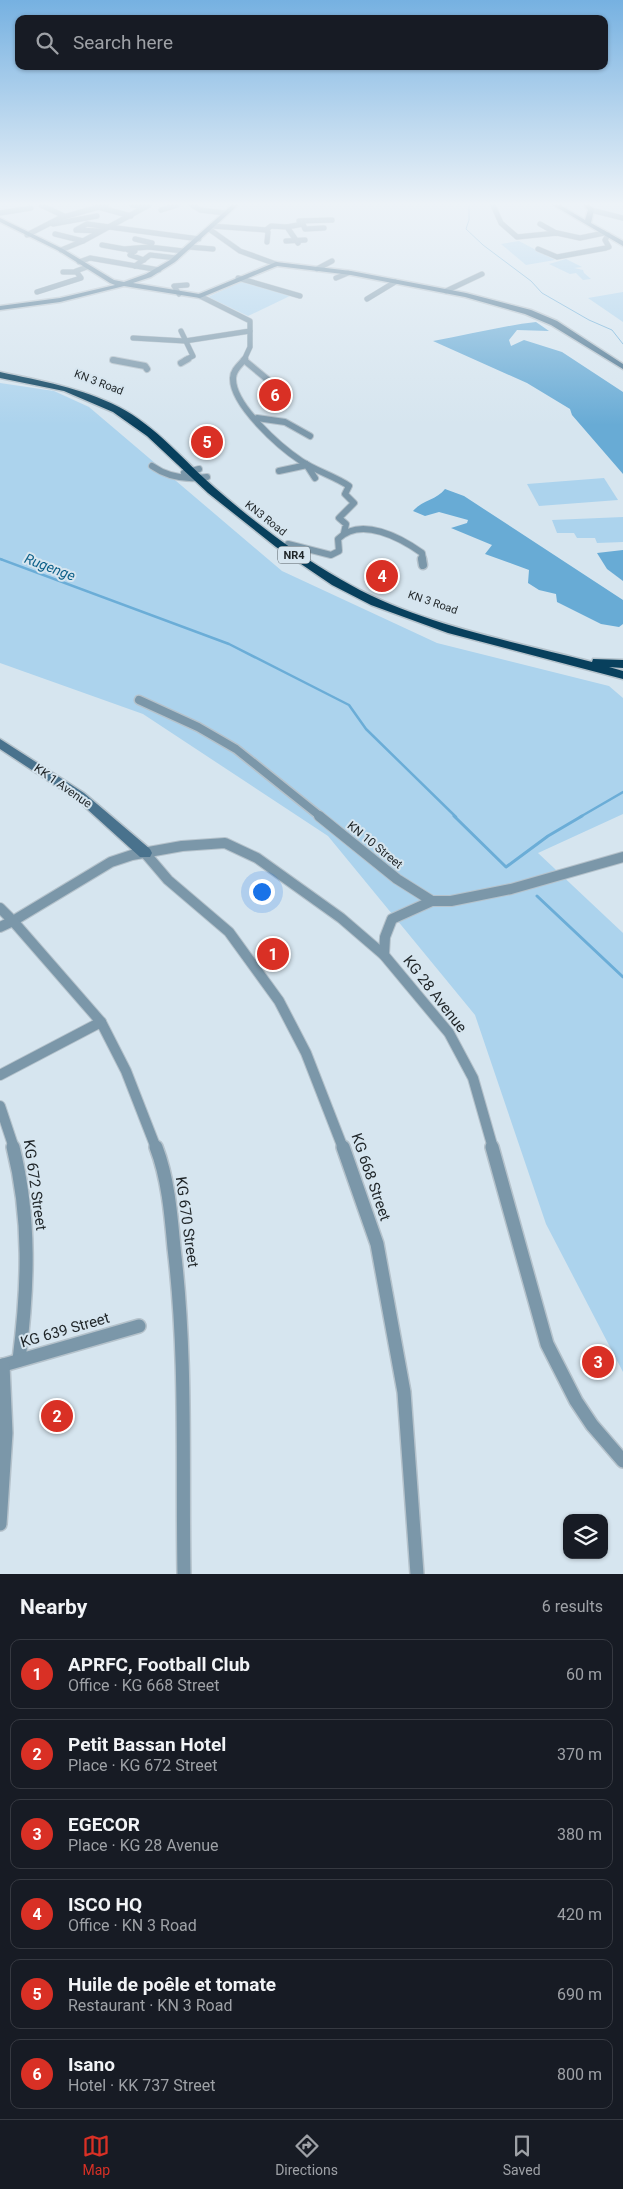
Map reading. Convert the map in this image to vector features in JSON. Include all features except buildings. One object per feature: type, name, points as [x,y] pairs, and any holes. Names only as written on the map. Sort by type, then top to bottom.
[{"type":"highway","name":"KN 3 Road","points":[[0,373],[67,384],[122,405],[157,430],[195,473],[288,544],[363,590],[460,626],[596,665],[623,668]]},
{"type":"highway","points":[[167,473],[195,473]]},
{"type":"highway","name":"KN3 Road","points":[[195,473],[280,545],[336,582],[375,602],[453,630],[596,665],[623,675]]},
{"type":"highway","points":[[596,665],[623,664]]},
{"type":"highway","points":[[596,665],[623,681]]},
{"type":"main road","points":[[106,278],[112,282],[200,296],[237,278]]},
{"type":"main road","points":[[0,308],[32,305],[137,278]]},
{"type":"main road","points":[[376,278],[446,291],[509,306],[554,323],[623,367]]},
{"type":"main road","name":"KK 1 Avenue","points":[[0,743],[80,796],[145,853]]},
{"type":"street","points":[[37,292],[80,278]]},
{"type":"street","points":[[240,278],[300,296]]},
{"type":"street","points":[[446,291],[473,278]]},
{"type":"street","points":[[367,299],[395,282]]},
{"type":"street","points":[[179,294],[174,286],[188,286]]},
{"type":"street","points":[[200,296],[250,320],[251,342],[244,360],[233,372],[233,388],[239,399],[279,442],[306,465],[349,486],[345,494],[354,503],[339,518],[346,524],[344,533],[338,539],[339,551],[334,555],[288,544]]},
{"type":"street","points":[[181,331],[193,356],[181,363]]},
{"type":"street","points":[[133,338],[184,340],[250,331]]},
{"type":"street","points":[[113,360],[145,366],[147,369]]},
{"type":"street","points":[[244,360],[258,370],[271,384],[277,387],[282,386]]},
{"type":"street","points":[[256,418],[281,419],[294,424],[310,436]]},
{"type":"street","points":[[279,471],[306,465]]},
{"type":"street","points":[[306,465],[309,472],[315,478]]},
{"type":"street","points":[[152,466],[173,478],[195,473]]},
{"type":"street","points":[[344,533],[361,530],[393,535],[422,553],[423,565]]},
{"type":"street","name":"KN 10 Street","points":[[139,700],[198,727],[236,749],[398,879],[432,901]]},
{"type":"street","name":"KG 28 Avenue","points":[[0,927],[111,862],[132,855],[182,846],[214,843],[225,843],[240,849],[303,889],[341,918],[384,955],[449,1034],[473,1078],[547,1344],[559,1371],[586,1418],[623,1461]]},
{"type":"street","name":"KG 668 Street","points":[[145,853],[168,880],[229,932],[246,953],[278,1001],[306,1053],[336,1127],[378,1244],[404,1392],[417,1574]]},
{"type":"street","points":[[384,955],[385,937],[392,918],[432,901],[451,901],[511,889],[623,856]]},
{"type":"street","points":[[0,908],[13,921]]},
{"type":"street","name":"KG 670 Street","points":[[13,921],[101,1022],[126,1071],[161,1161],[171,1217],[180,1297],[184,1574]]},
{"type":"street","points":[[0,1075],[101,1022]]},
{"type":"street","name":"KG 672 Street","points":[[0,1106],[11,1134],[26,1218],[26,1293],[19,1360]]},
{"type":"street","name":"KG 639 Street","points":[[1,1366],[139,1326]]},
{"type":"street","points":[[0,1524],[6,1433],[1,1366]]},
{"type":"shaded area","points":[[247,279],[294,294],[248,316],[208,297]]},
{"type":"shaded area","points":[[623,292],[623,322],[588,298]]},
{"type":"shaded area","points":[[536,322],[549,331],[517,330],[509,340],[511,346],[524,340],[562,352],[623,392],[623,474],[572,415],[570,409],[527,383],[433,341]]},
{"type":"shaded area","points":[[0,383],[54,391],[89,407],[282,571],[437,643],[609,686],[623,698],[623,814],[538,853],[623,933],[623,1372],[546,1224],[475,1015],[328,836],[143,714],[0,663]]},
{"type":"shaded area","points":[[604,478],[618,500],[539,506],[527,484]]},
{"type":"shaded area","points":[[445,489],[464,496],[623,600],[623,624],[619,627],[601,624],[557,602],[556,594],[539,590],[528,583],[529,570],[485,554],[492,545],[451,528],[467,523],[468,520],[439,512],[425,516],[413,511],[421,504],[438,496]]},
{"type":"shaded area","points":[[623,517],[623,542],[597,543],[595,538],[577,538],[574,533],[557,533],[552,520]]},
{"type":"shaded area","points":[[623,550],[623,581],[607,569],[597,553]]},
{"type":"waterway","points":[[528,278],[542,293],[589,320],[612,330],[623,344]]},
{"type":"waterway","name":"Rugenge","points":[[3,560],[0,559],[229,644],[349,705],[366,729],[456,817]]},
{"type":"waterway","points":[[580,817],[623,792]]},
{"type":"waterway","points":[[454,816],[506,867],[548,836],[582,816]]},
{"type":"waterway","points":[[537,896],[623,977]]},
{"type":"place","name":"Isano","points":[[275,395]]},
{"type":"place","name":"Huile de poêle et tomate","points":[[207,442]]},
{"type":"place","name":"ISCO HQ","points":[[382,576]]},
{"type":"place","name":"APRFC, Football Club","points":[[273,954]]},
{"type":"place","name":"EGECOR","points":[[598,1362]]},
{"type":"place","name":"Petit Bassan Hotel","points":[[57,1416]]}]
